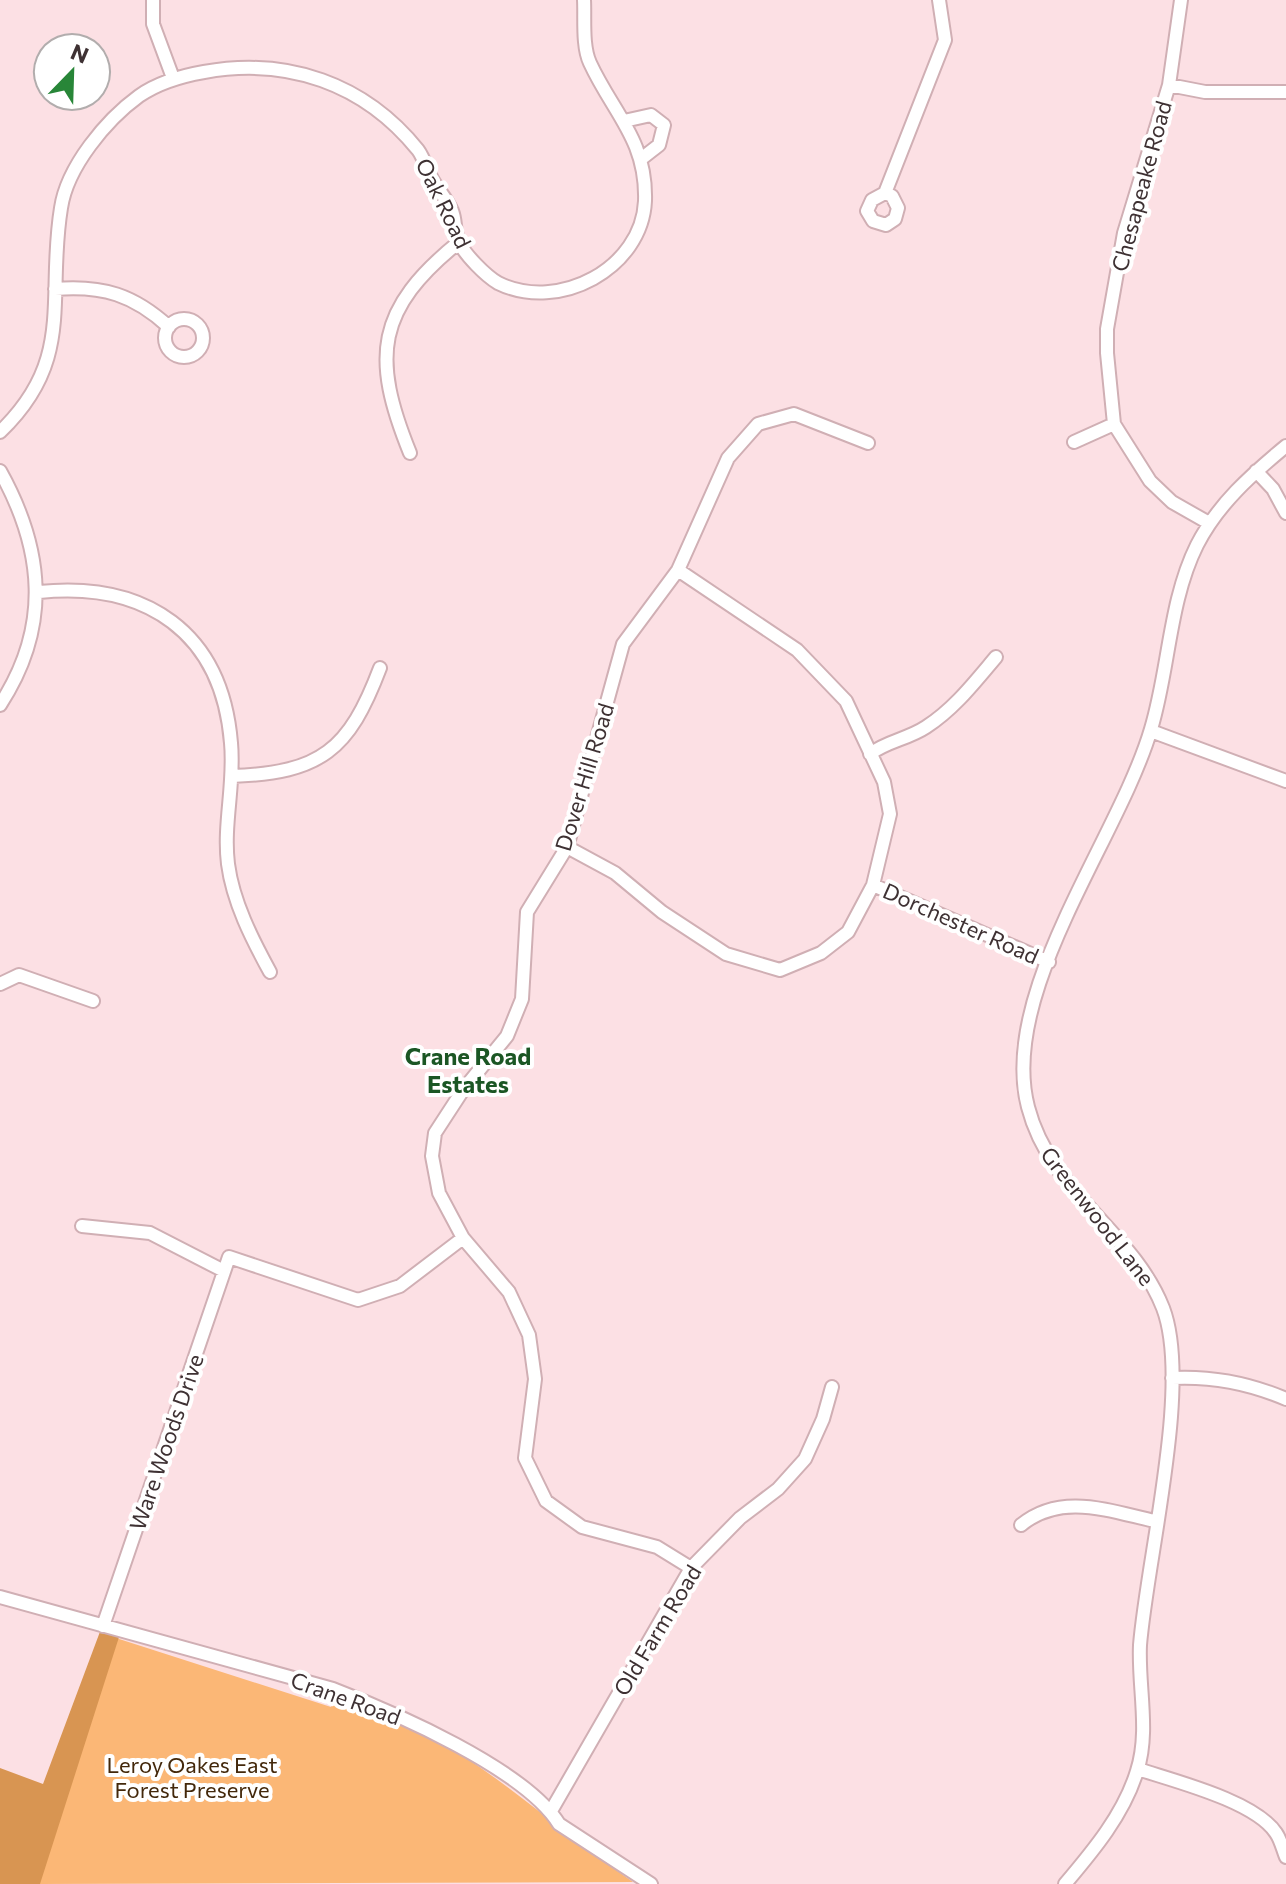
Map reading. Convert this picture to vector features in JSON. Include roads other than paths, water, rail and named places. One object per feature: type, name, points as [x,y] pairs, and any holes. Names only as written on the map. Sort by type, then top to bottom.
[{"type":"street","points":[[153,0],[153,24],[173,78]]},
{"type":"street","name":"Oak Road","points":[[0,432],[24,407],[48,361],[54,338],[61,205],[78,165],[103,132],[139,96],[173,78],[241,65],[301,71],[367,102],[419,152],[452,211],[459,242],[498,282],[563,291],[585,285],[621,257],[642,227],[645,200],[641,159],[624,121],[588,60],[584,0]]},
{"type":"street","points":[[885,193],[945,40],[939,0]]},
{"type":"street","name":"Chesapeake Road","points":[[1181,0],[1169,85],[1124,233],[1107,329],[1114,424],[1150,481],[1172,502],[1209,523]]},
{"type":"street","points":[[1169,85],[1205,92],[1286,92]]},
{"type":"street","points":[[624,121],[651,115],[664,125],[659,145],[641,159]]},
{"type":"street","points":[[410,453],[391,403],[385,351],[396,308],[429,266],[459,242]]},
{"type":"street","points":[[55,289],[85,286],[120,293],[169,327]]},
{"type":"street","name":"Dover Hill Road","points":[[691,1568],[657,1547],[582,1527],[546,1501],[525,1458],[535,1379],[529,1335],[509,1292],[463,1238],[434,1175],[435,1133],[463,1090],[507,1036],[522,999],[527,912],[567,847],[623,644],[678,570],[728,458],[758,424],[794,414],[868,443]]},
{"type":"street","points":[[1074,442],[1114,424]]},
{"type":"street","name":"Greenwood Lane","points":[[1065,1884],[1115,1818],[1138,1769],[1144,1710],[1140,1651],[1172,1378],[1172,1346],[1165,1314],[1150,1277],[1086,1207],[1045,1154],[1027,1106],[1022,1060],[1032,1010],[1049,962],[1151,731],[1181,591],[1194,550],[1209,523],[1256,471],[1286,446]]},
{"type":"street","points":[[0,471],[25,527],[39,592],[33,628],[20,669],[0,705]]},
{"type":"street","points":[[1256,471],[1273,489],[1286,513]]},
{"type":"street","points":[[567,847],[615,873],[662,912],[726,954],[780,970],[821,953],[848,932],[873,885],[890,814],[884,782],[846,701],[820,670],[797,650],[678,570]]},
{"type":"street","points":[[39,592],[64,590],[125,596],[176,626],[194,643],[222,687],[232,776],[226,834],[229,868],[251,938],[270,972]]},
{"type":"street","points":[[870,754],[887,742],[922,730],[953,707],[996,657]]},
{"type":"street","points":[[232,776],[261,775],[299,767],[334,750],[366,705],[380,668]]},
{"type":"street","points":[[1151,731],[1286,781]]},
{"type":"street","name":"Dorchester Road","points":[[873,885],[1049,962]]},
{"type":"street","points":[[0,984],[19,975],[93,1001]]},
{"type":"street","points":[[82,1226],[150,1233],[224,1271]]},
{"type":"street","name":"Ware Woods Drive","points":[[103,1626],[229,1257],[358,1300],[400,1286],[463,1238]]},
{"type":"street","points":[[1172,1378],[1202,1376],[1232,1381],[1286,1399]]},
{"type":"street","name":"Old Farm Road","points":[[551,1811],[691,1568],[740,1518],[778,1489],[805,1459],[823,1419],[832,1387]]},
{"type":"street","points":[[1021,1525],[1036,1512],[1055,1506],[1082,1506],[1155,1521]]},
{"type":"street","name":"Crane Road","points":[[0,1597],[333,1689],[383,1708],[488,1764],[551,1811],[559,1824],[651,1884]]},
{"type":"street","points":[[1138,1769],[1216,1794],[1245,1810],[1276,1832],[1286,1857]]},
{"type":"district","name":"Crane Road Estates","points":[[468,1069]]},
{"type":"park label","name":"Leroy Oakes East Forest Preserve","points":[[192,1776]]}]
